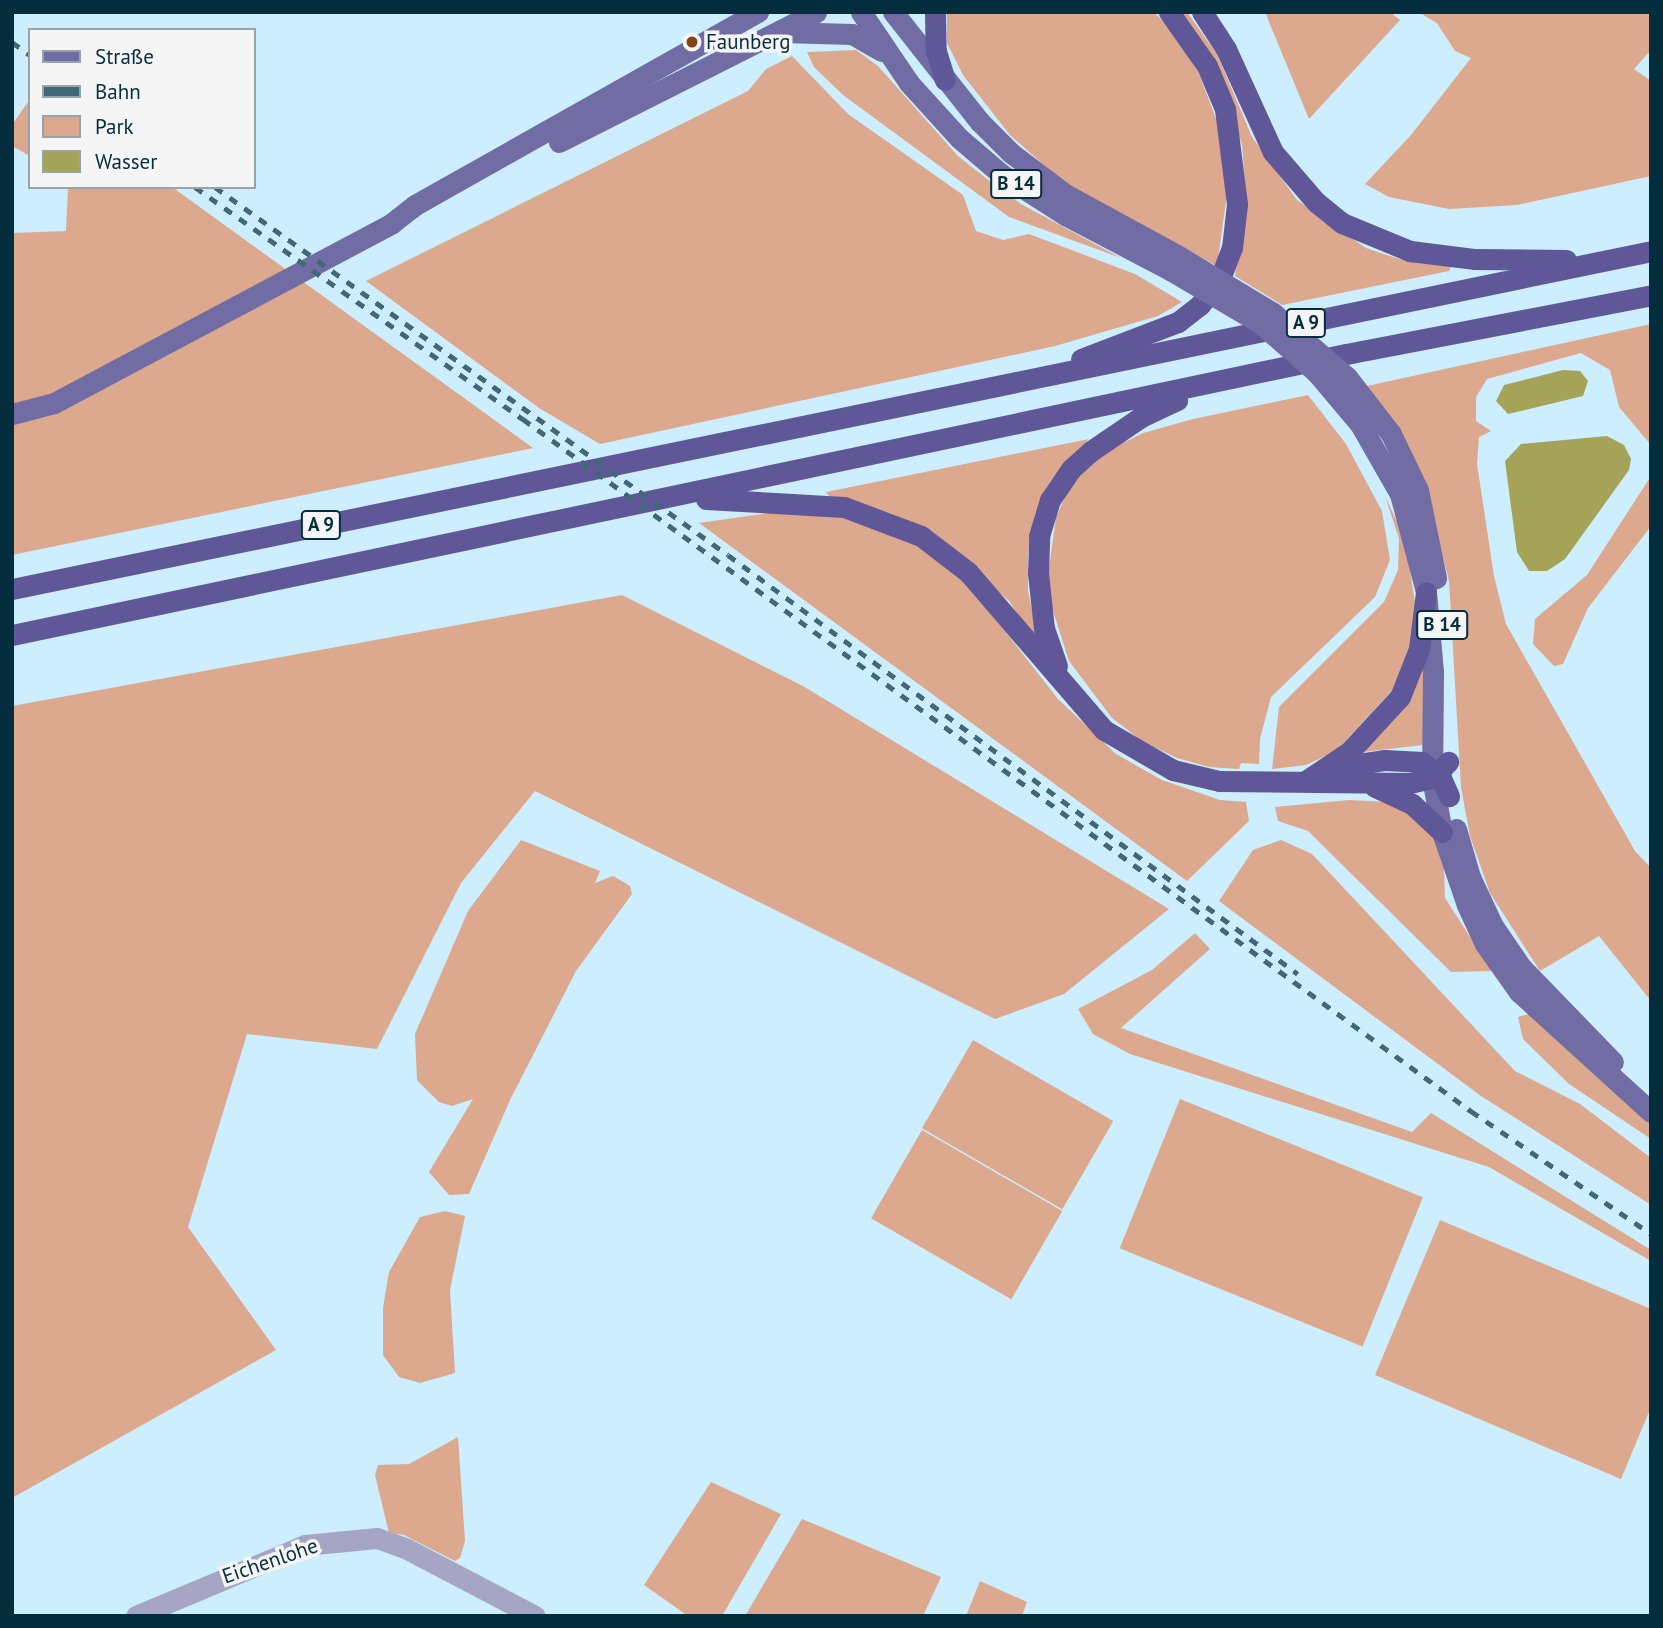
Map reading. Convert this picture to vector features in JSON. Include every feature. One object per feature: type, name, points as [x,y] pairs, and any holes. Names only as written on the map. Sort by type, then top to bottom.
[{"type":"highway","points":[[935,12],[936,51],[945,79]]},
{"type":"highway","points":[[1009,385],[1178,322],[1200,305],[1221,276],[1232,248],[1237,204],[1233,151],[1225,109],[1207,65],[1169,12]]},
{"type":"highway","points":[[1202,12],[1226,49],[1273,152],[1316,202],[1342,223],[1377,241],[1444,257],[1603,261]]},
{"type":"highway","name":"A 9","points":[[12,589],[1651,251]]},
{"type":"highway","name":"A 9","points":[[12,635],[1651,295]]},
{"type":"highway","points":[[1066,688],[1044,629],[1038,573],[1039,536],[1050,500],[1072,469],[1114,435],[1206,386]]},
{"type":"highway","points":[[665,498],[844,507],[921,536],[968,572],[1104,730],[1173,770],[1219,780],[1367,784],[1437,770]]},
{"type":"highway","points":[[1304,781],[1331,768],[1375,727],[1413,673],[1426,592]]},
{"type":"highway","points":[[1331,768],[1406,759],[1437,770],[1448,796]]},
{"type":"highway","points":[[1367,784],[1412,804],[1442,832]]},
{"type":"main road","points":[[12,414],[54,402],[391,223],[415,205],[758,12]]},
{"type":"main road","points":[[391,223],[427,215],[771,33],[816,12]]},
{"type":"main road","name":"B 14","points":[[861,12],[891,59],[940,119],[1001,173],[1065,215],[1173,262],[1273,313],[1347,377],[1391,434],[1440,600],[1437,770]]},
{"type":"main road","name":"B 14","points":[[892,12],[980,122],[1035,173],[1173,262]]},
{"type":"main road","points":[[771,33],[852,34],[891,59]]},
{"type":"main road","name":"B 14","points":[[1409,492],[1426,592]]},
{"type":"main road","points":[[1426,592],[1442,832],[1485,944],[1519,992],[1651,1112]]},
{"type":"main road","points":[[1448,796],[1470,877],[1493,926],[1521,967],[1584,1036],[1651,1097]]},
{"type":"street","name":"Eichenlohe","points":[[136,1616],[257,1562],[305,1545],[342,1539],[377,1538],[407,1549],[535,1616]]},
{"type":"green space","points":[[947,12],[1154,12],[1174,33],[1199,74],[1220,129],[1229,180],[1217,266],[1063,182],[1010,135],[963,75],[947,43]]},
{"type":"green space","points":[[1180,12],[1187,12],[1217,54],[1252,137],[1297,200],[1366,248],[1399,259],[1451,267],[1449,271],[1282,305],[1235,276],[1245,183],[1242,144],[1207,49]]},
{"type":"green space","points":[[1265,12],[1390,12],[1400,20],[1309,119]]},
{"type":"green space","points":[[1418,12],[1651,12],[1651,50],[1634,69],[1651,81],[1651,176],[1517,205],[1449,209],[1389,197],[1365,184],[1411,135],[1471,58],[1455,51],[1437,23]]},
{"type":"green space","points":[[856,50],[878,66],[958,156],[987,179],[1021,204],[1121,258],[1009,217],[843,95],[814,67],[807,52]]},
{"type":"green space","points":[[792,56],[848,114],[963,195],[976,231],[1003,240],[1029,234],[1135,274],[1182,302],[1158,316],[1055,346],[600,444],[539,408],[366,281],[748,91],[766,69]]},
{"type":"green space","points":[[28,102],[28,155],[12,146],[12,125]]},
{"type":"green space","points":[[68,189],[175,189],[533,448],[12,555],[12,233],[66,231]]},
{"type":"green space","points":[[1651,324],[1651,445],[1619,407],[1610,370],[1581,353],[1487,379],[1476,397],[1476,421],[1491,431],[1479,437],[1477,464],[1494,576],[1506,624],[1635,851],[1651,868],[1651,1001],[1599,936],[1540,971],[1490,893],[1470,836],[1461,787],[1449,581],[1425,489],[1429,488],[1396,426],[1367,386]]},
{"type":"green space","points":[[1308,395],[1346,444],[1382,511],[1390,560],[1375,597],[1271,697],[1260,739],[1259,764],[1241,763],[1239,769],[1209,767],[1177,758],[1142,741],[1112,718],[1069,661],[1046,589],[1056,518],[1071,483],[1109,450],[1143,433],[1193,419]]},
{"type":"green space","points":[[1089,439],[1050,482],[1034,520],[1028,553],[1028,591],[1038,638],[1032,637],[1009,601],[929,530],[890,513],[830,497],[826,492]]},
{"type":"green space","points":[[1651,476],[1651,526],[1588,608],[1563,664],[1554,666],[1533,644],[1535,619],[1587,575]]},
{"type":"green space","points":[[1385,496],[1405,539],[1416,609],[1412,650],[1399,683],[1336,751],[1306,765],[1272,769],[1279,707],[1384,602],[1398,570],[1399,539]]},
{"type":"green space","points":[[798,509],[839,513],[894,529],[962,576],[1058,699],[1116,754],[1162,780],[1220,800],[1246,802],[1249,821],[1187,881],[699,523]]},
{"type":"green space","points":[[622,595],[803,686],[1169,909],[1064,994],[995,1019],[535,791],[461,883],[377,1049],[247,1034],[188,1227],[276,1350],[12,1498],[12,706]]},
{"type":"green space","points":[[1428,648],[1423,745],[1354,753]]},
{"type":"green space","points":[[1349,800],[1389,802],[1412,815],[1433,836],[1444,868],[1445,898],[1492,971],[1451,972],[1308,831],[1278,821],[1275,807]]},
{"type":"green space","points":[[521,840],[600,871],[595,883],[613,876],[630,886],[632,894],[576,971],[510,1100],[469,1194],[449,1195],[429,1172],[473,1099],[452,1106],[439,1102],[417,1080],[415,1034],[468,911]]},
{"type":"green space","points":[[1281,840],[1312,854],[1515,1071],[1580,1104],[1651,1158],[1651,1205],[1481,1096],[1219,901],[1253,850]]},
{"type":"green space","points":[[1195,933],[1210,949],[1121,1028],[1412,1132],[1431,1113],[1651,1250],[1651,1261],[1489,1167],[1130,1054],[1093,1034],[1078,1009],[1152,970]]},
{"type":"green space","points":[[1529,1014],[1651,1122],[1651,1139],[1569,1084],[1523,1039],[1518,1017]]},
{"type":"green space","points":[[973,1040],[1113,1121],[1062,1209],[922,1128]]},
{"type":"green space","points":[[1180,1099],[1423,1197],[1363,1346],[1120,1248]]},
{"type":"green space","points":[[922,1130],[1062,1211],[1011,1299],[871,1218]]},
{"type":"green space","points":[[445,1211],[465,1216],[450,1290],[455,1373],[420,1383],[399,1377],[383,1355],[383,1308],[389,1272],[420,1217]]},
{"type":"green space","points":[[1440,1220],[1651,1309],[1651,1407],[1621,1479],[1375,1375]]},
{"type":"green space","points":[[458,1437],[465,1541],[460,1558],[455,1561],[404,1535],[389,1533],[375,1475],[378,1465],[409,1464]]},
{"type":"green space","points":[[711,1482],[781,1514],[722,1616],[688,1616],[644,1585]]},
{"type":"green space","points":[[802,1519],[941,1577],[923,1616],[745,1616]]},
{"type":"green space","points":[[980,1581],[1027,1602],[1022,1616],[966,1616]]},
{"type":"water","points":[[1563,370],[1580,371],[1588,381],[1583,396],[1508,414],[1496,401],[1504,385]]},
{"type":"water","points":[[1607,436],[1624,445],[1631,459],[1629,470],[1565,559],[1547,571],[1529,571],[1517,552],[1505,461],[1521,444]]},
{"type":"railway","points":[[12,42],[28,54]]},
{"type":"railway","points":[[198,189],[523,419],[1471,1111],[1651,1234]]},
{"type":"railway","points":[[218,189],[728,555],[1298,974]]},
{"type":"place","name":"Faunberg","points":[[692,42]]}]
